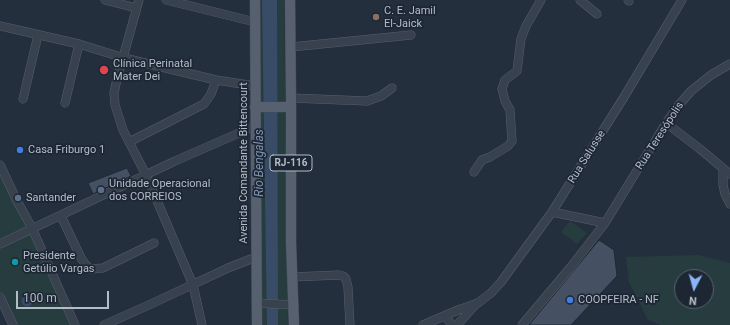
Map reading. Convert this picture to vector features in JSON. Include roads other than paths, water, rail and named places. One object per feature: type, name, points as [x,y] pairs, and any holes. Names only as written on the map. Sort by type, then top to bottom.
[{"type":"main road","name":"Avenida Comandante Bittencourt","points":[[255,0],[255,86],[258,107],[255,126],[257,325]]},
{"type":"main road","name":"RJ-116","points":[[290,0],[291,47],[289,104],[294,325]]},
{"type":"main road","points":[[258,107],[289,104]]},
{"type":"street","points":[[105,0],[138,4],[114,94],[115,105],[121,124],[146,175],[193,285],[202,325]]},
{"type":"street","points":[[166,0],[255,22]]},
{"type":"street","points":[[474,172],[482,160],[508,146],[512,141],[510,110],[505,101],[502,88],[505,80],[517,71],[521,39],[526,26],[541,0]]},
{"type":"street","points":[[580,0],[597,14]]},
{"type":"street","name":"Rua Salusse","points":[[478,303],[491,293],[500,282],[552,212],[682,0]]},
{"type":"street","points":[[0,26],[79,44],[124,58],[216,80],[255,86]]},
{"type":"street","points":[[23,99],[38,35]]},
{"type":"street","points":[[291,47],[411,35]]},
{"type":"street","points":[[65,103],[79,44]]},
{"type":"street","name":"Rua Teresópolis","points":[[522,325],[570,268],[605,223],[678,106],[691,91],[711,74],[730,64]]},
{"type":"street","points":[[129,142],[201,106],[209,98],[216,80]]},
{"type":"street","points":[[289,104],[367,101],[380,96],[392,88]]},
{"type":"street","points":[[666,123],[727,172],[725,194],[730,204]]},
{"type":"street","points":[[0,244],[146,175],[255,126]]},
{"type":"street","points":[[0,165],[10,188],[32,228],[75,325]]},
{"type":"street","points":[[552,212],[605,223]]},
{"type":"street","points":[[62,216],[81,258],[90,269],[103,268],[154,243]]},
{"type":"street","points":[[104,325],[228,268],[256,257]]},
{"type":"street","points":[[292,276],[343,276],[346,279],[348,287],[350,325]]},
{"type":"street","points":[[0,297],[13,325]]},
{"type":"street","points":[[256,303],[294,306]]},
{"type":"street","points":[[423,325],[478,303]]},
{"type":"street","points":[[457,325],[478,303]]},
{"type":"street","points":[[445,316],[452,325]]},
{"type":"water","points":[[262,0],[277,0],[278,325],[267,325]]},
{"type":"water","points":[[27,295],[31,297],[33,301],[31,305],[27,307],[23,305],[21,301],[23,297]]},
{"type":"place","name":"C. E. Jamil El-Jaick","points":[[376,17]]},
{"type":"place","name":"Clínica Perinatal Mater Dei","points":[[104,70]]},
{"type":"place","name":"Casa Friburgo 1","points":[[20,150]]},
{"type":"place","name":"Unidade Operacional dos CORREIOS","points":[[101,190]]},
{"type":"place","name":"Santander","points":[[18,198]]},
{"type":"place","name":"Presidente Getúlio Vargas","points":[[15,262]]},
{"type":"place","name":"COOPFEIRA - NF","points":[[570,300]]},
{"type":"water label","name":"Rio Bengalas","points":[[260,163]]}]
